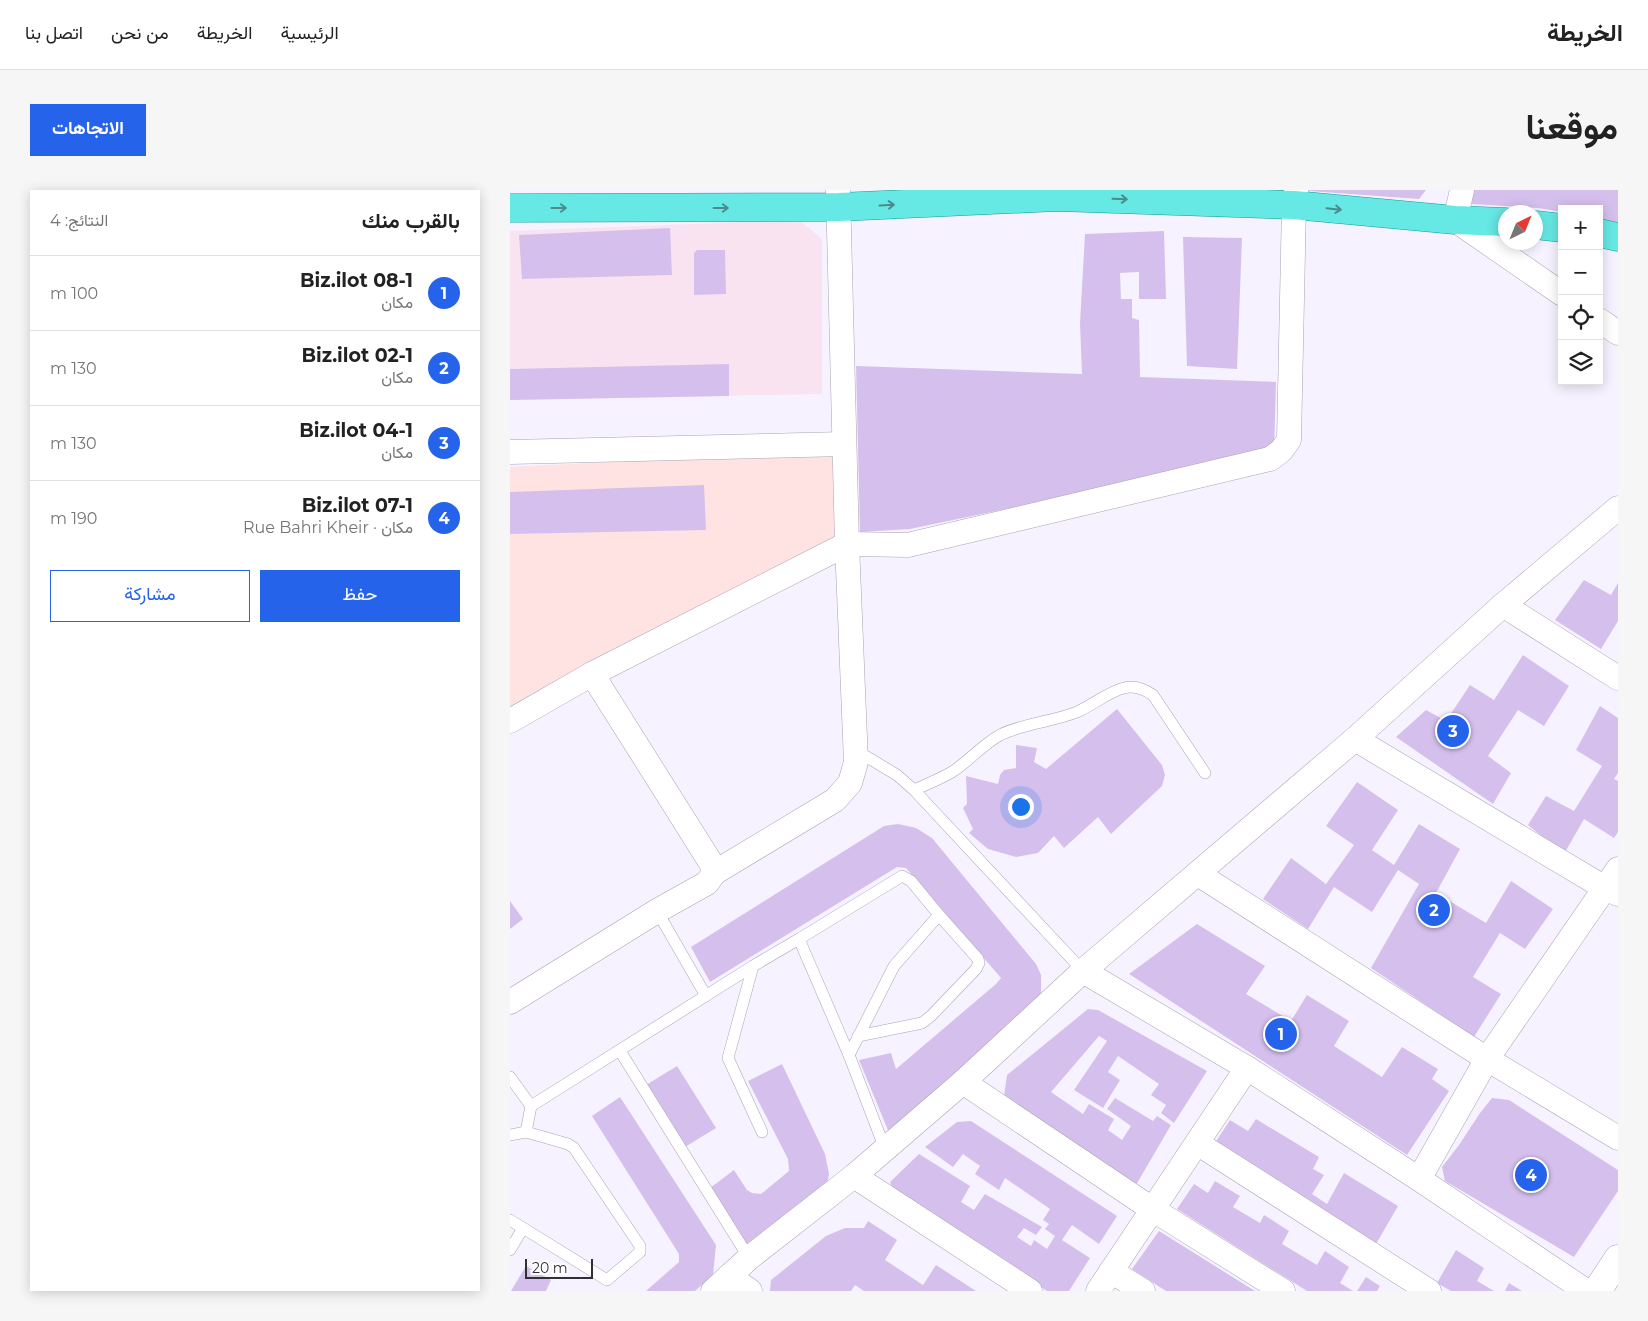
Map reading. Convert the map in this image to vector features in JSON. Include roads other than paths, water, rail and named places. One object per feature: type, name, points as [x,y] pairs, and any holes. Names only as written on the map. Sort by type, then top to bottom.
[{"type":"main road","points":[[510,208],[1056,194],[1295,197],[1455,220],[1498,222]]},
{"type":"main road","points":[[1543,226],[1558,228]]},
{"type":"main road","points":[[1603,234],[1618,237]]},
{"type":"street","points":[[1462,190],[1455,220],[1558,291]]},
{"type":"street","points":[[510,721],[592,674],[847,544],[908,545],[1270,458],[1281,451],[1289,440],[1295,197]]},
{"type":"street","points":[[510,1002],[657,911],[707,883],[714,872],[835,800],[850,783],[854,772],[857,750],[847,544],[838,199]]},
{"type":"street","points":[[1603,323],[1618,333]]},
{"type":"street","points":[[510,452],[844,444]]},
{"type":"street","points":[[721,1284],[748,1258],[885,1150],[963,1082],[1084,970],[1355,739],[1503,605],[1618,508]]},
{"type":"street","points":[[1503,605],[1618,678]]},
{"type":"street","points":[[592,674],[711,863],[714,872]]},
{"type":"street","points":[[1355,739],[1614,884],[1487,1059],[1419,1179]]},
{"type":"street","points":[[1198,874],[1487,1059],[1618,1138]]},
{"type":"street","points":[[1084,970],[1247,1068],[1419,1179],[1586,1291]]},
{"type":"street","points":[[1098,1291],[1247,1068]]},
{"type":"street","points":[[963,1082],[1152,1209],[1282,1291]]},
{"type":"street","points":[[1197,1143],[1428,1291]]},
{"type":"street","points":[[854,1176],[1030,1291]]},
{"type":"street","points":[[1597,1291],[1616,1265]]},
{"type":"street","points":[[1111,1271],[1143,1291]]},
{"type":"street","points":[[721,1284],[750,1291]]},
{"type":"lane","points":[[914,790],[952,771],[988,742],[1002,734],[1064,716],[1125,688],[1134,687],[1144,689],[1153,695],[1205,773]]},
{"type":"lane","points":[[857,750],[896,775],[914,790],[1084,970]]},
{"type":"lane","points":[[531,1106],[753,966],[902,876],[911,881],[978,959],[979,963],[976,969],[922,1023],[858,1036]]},
{"type":"lane","points":[[657,911],[706,996]]},
{"type":"lane","points":[[848,1054],[894,966],[939,915]]},
{"type":"lane","points":[[800,939],[848,1054],[885,1150]]},
{"type":"lane","points":[[753,966],[728,1058],[762,1132]]},
{"type":"lane","points":[[620,1051],[748,1258]]},
{"type":"lane","points":[[510,1077],[531,1106],[526,1132]]},
{"type":"lane","points":[[510,1135],[526,1132],[568,1144],[574,1148],[640,1246],[640,1252],[607,1280],[510,1220]]},
{"type":"lane","points":[[510,1250],[523,1228]]},
{"type":"place","name":"Biz.ilot 04-1","points":[[1453,731]]},
{"type":"place","name":"Biz.ilot 02-1","points":[[1434,910]]},
{"type":"place","name":"Biz.ilot 08-1","points":[[1281,1034]]},
{"type":"place","name":"Biz.ilot 07-1","points":[[1531,1175]]}]
